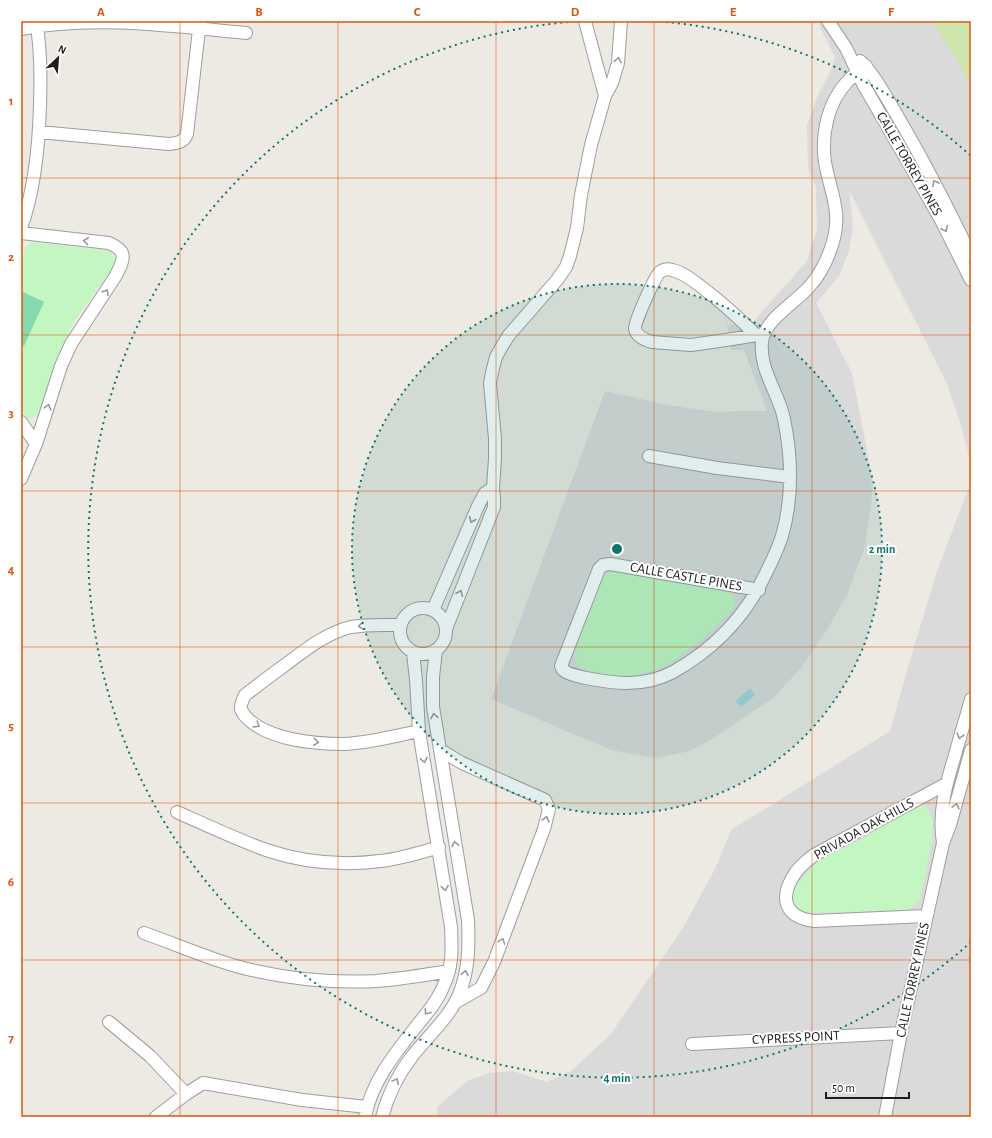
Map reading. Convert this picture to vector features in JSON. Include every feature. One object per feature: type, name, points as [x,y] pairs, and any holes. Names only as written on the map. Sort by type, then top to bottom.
[{"type":"street","points":[[21,29],[36,23],[93,21],[200,25],[246,34]]},
{"type":"street","points":[[585,21],[605,96]]},
{"type":"street","points":[[446,629],[444,622],[439,615],[433,610],[425,608],[410,612],[404,618],[400,625],[400,633],[402,641],[406,647],[413,652],[420,654],[436,650],[442,645],[446,629],[492,512],[494,498],[495,439],[490,383],[493,368],[496,357],[509,335],[557,280],[566,267],[577,228],[581,195],[591,145],[605,96],[612,83],[618,63],[621,21]]},
{"type":"street","name":"CALLE TORREY PINES","points":[[828,21],[861,70],[941,220],[971,280]]},
{"type":"street","points":[[21,228],[34,175],[39,132],[41,73],[36,23]]},
{"type":"street","points":[[39,132],[169,144],[180,143],[186,138],[187,134],[200,25]]},
{"type":"street","points":[[760,334],[692,280],[678,272],[667,269],[660,272],[656,279],[637,319],[635,328],[640,337],[652,342],[691,344],[760,334],[808,289],[824,267],[833,244],[837,221],[825,161],[824,133],[834,101],[847,82],[861,70]]},
{"type":"street","name":"CALLE TORREY PINES","points":[[861,70],[881,89],[910,138],[938,188],[971,256]]},
{"type":"street","points":[[21,233],[109,243],[122,252],[120,267],[115,277],[71,344],[61,366],[36,444],[21,479]]},
{"type":"street","name":"CALLE CASTLE PINES","points":[[759,590],[606,564],[599,569],[561,666],[563,670],[572,675],[613,683],[647,681],[667,675],[702,653],[721,637],[738,619],[759,590],[782,537],[787,518],[790,494],[789,447],[784,417],[767,373],[760,334]]},
{"type":"street","points":[[21,422],[36,444]]},
{"type":"street","points":[[649,456],[717,468],[790,477]]},
{"type":"street","points":[[433,610],[478,506],[486,493],[493,488]]},
{"type":"street","points":[[400,625],[366,625],[350,628],[319,641],[245,695],[241,710],[253,724],[264,730],[278,736],[306,741],[344,744],[419,731]]},
{"type":"street","points":[[382,1117],[393,1087],[402,1070],[456,1002],[464,981],[468,959],[468,920],[433,707],[432,693],[436,650]]},
{"type":"street","points":[[156,1117],[203,1083],[366,1112],[372,1092],[381,1075],[393,1056],[443,988],[452,958],[451,927],[419,731],[413,652]]},
{"type":"street","name":"CALLE TORREY PINES","points":[[942,843],[940,830],[946,784],[971,699]]},
{"type":"street","points":[[440,750],[462,764],[545,800],[549,809],[544,829],[494,962],[481,988],[456,1002]]},
{"type":"street","name":"CALLE TORREY PINES","points":[[885,1117],[901,1033],[942,843],[950,825],[971,750]]},
{"type":"street","name":"PRIVADA DAK HILLS","points":[[926,916],[814,921],[804,920],[796,916],[790,910],[786,902],[786,893],[796,872],[814,855],[946,784]]},
{"type":"street","points":[[177,812],[267,850],[296,858],[324,862],[380,862],[403,858],[439,847]]},
{"type":"street","points":[[144,933],[230,964],[262,972],[306,980],[343,982],[378,981],[449,971]]},
{"type":"street","points":[[109,1022],[150,1056],[186,1094]]},
{"type":"street","name":"CYPRESS POINT","points":[[692,1044],[901,1033]]},
{"type":"shaded area","points":[[818,21],[971,21],[971,470],[960,422],[947,384],[849,190],[853,227],[849,251],[839,276],[816,303],[852,373],[871,471],[872,498],[865,546],[847,595],[828,628],[801,668],[773,698],[717,736],[690,751],[656,758],[611,750],[491,699],[605,391],[668,405],[716,412],[767,411],[744,350],[731,350],[727,325],[752,323],[807,261],[817,229],[816,187],[808,167],[807,126],[817,97],[831,70],[835,57]]},
{"type":"shaded area","points":[[971,482],[971,1117],[438,1117],[437,1107],[467,1081],[489,1073],[513,1071],[547,1082],[571,1071],[611,1034],[684,926],[715,869],[731,830],[890,731],[937,571]]},
{"type":"green space","points":[[932,21],[971,21],[971,88],[956,59]]},
{"type":"green space","points":[[32,242],[109,251],[117,262],[74,322],[55,361],[39,416],[28,419],[21,409],[21,260],[25,248]]},
{"type":"green space","points":[[21,291],[44,302],[24,346],[21,345]]},
{"type":"green space","points":[[614,571],[725,590],[732,595],[735,603],[729,614],[701,640],[671,662],[655,670],[638,675],[620,676],[591,671],[580,666],[574,655],[599,582],[604,574]]},
{"type":"green space","points":[[918,805],[925,806],[929,810],[933,822],[932,840],[919,902],[908,910],[818,913],[805,912],[796,907],[792,897],[795,887],[815,864],[827,856],[862,839],[912,807]]},
{"type":"water","points":[[750,688],[755,695],[741,707],[735,701]]}]
